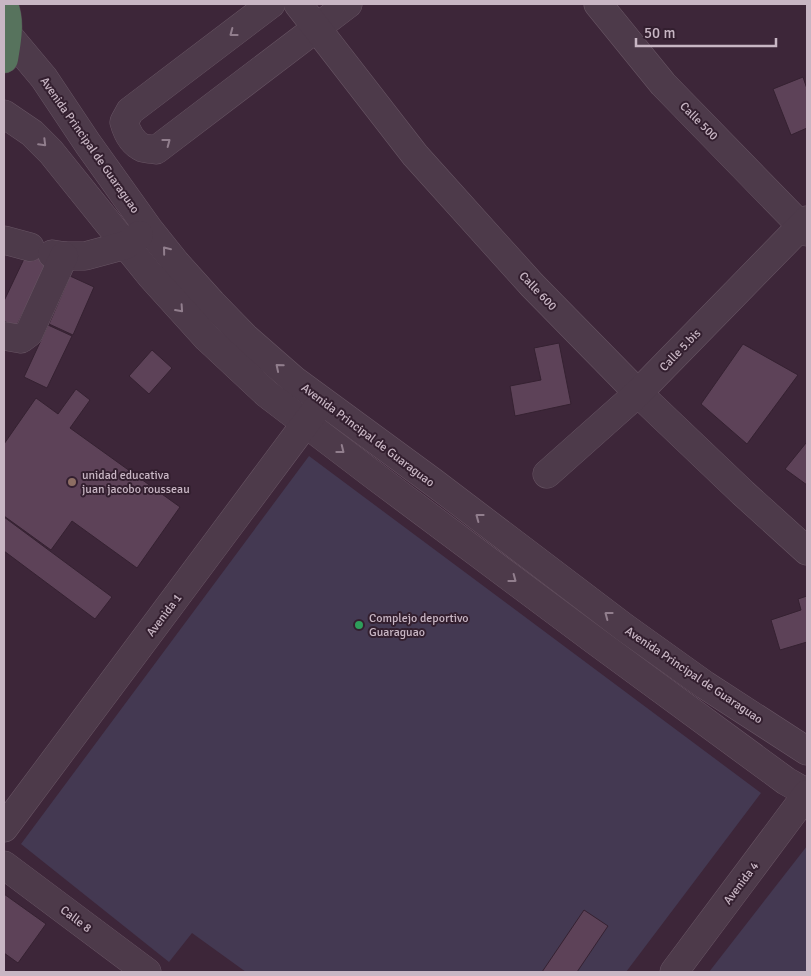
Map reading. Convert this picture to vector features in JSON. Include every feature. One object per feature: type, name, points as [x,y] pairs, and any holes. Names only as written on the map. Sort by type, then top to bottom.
[{"type":"street","points":[[271,4],[130,111],[124,122],[131,139],[143,148],[156,150],[348,4]]},
{"type":"street","name":"Calle 600","points":[[298,4],[414,155],[532,286],[638,393],[807,551]]},
{"type":"street","name":"Calle 500","points":[[598,4],[663,84],[805,226]]},
{"type":"street","name":"Avenida Principal de Guaraguao","points":[[6,23],[148,228],[188,276],[246,338],[294,380],[639,637],[706,686],[807,751]]},
{"type":"street","points":[[4,114],[32,133],[51,152],[150,275],[207,338],[267,394],[594,640],[786,781],[807,793]]},
{"type":"street","name":"Calle 5.bis","points":[[547,474],[638,393],[805,226]]},
{"type":"street","points":[[4,240],[48,252],[84,256],[126,245],[148,228]]},
{"type":"street","points":[[4,336],[21,338],[29,333],[48,252]]},
{"type":"street","name":"Avenida 1","points":[[4,828],[307,424],[322,401]]},
{"type":"street","name":"Avenida 4","points":[[674,972],[807,793]]},
{"type":"street","name":"Calle 8","points":[[4,865],[147,972]]},
{"type":"shaded area","name":"Complejo deportivo Guaraguao","points":[[309,456],[761,793],[626,972],[246,972],[192,933],[169,962],[21,844]]},
{"type":"shaded area","points":[[807,846],[807,972],[709,972]]},
{"type":"building","points":[[803,77],[807,89],[807,128],[791,135],[773,89]]},
{"type":"building","points":[[32,242],[53,252],[16,327],[4,321],[4,301]]},
{"type":"building","points":[[70,276],[94,287],[73,335],[49,324]]},
{"type":"building","points":[[48,325],[72,336],[47,388],[24,377]]},
{"type":"building","points":[[559,343],[571,404],[515,416],[510,386],[541,380],[534,348]]},
{"type":"building","points":[[743,344],[798,375],[747,444],[701,404]]},
{"type":"building","points":[[152,350],[172,368],[149,394],[129,376]]},
{"type":"building","name":"unidad educativa juan jacobo rousseau","points":[[76,389],[90,400],[70,428],[180,507],[137,568],[72,521],[51,550],[4,516],[4,444],[36,398],[58,414]]},
{"type":"building","points":[[807,444],[807,485],[785,469]]},
{"type":"building","points":[[4,517],[112,597],[95,619],[4,551]]},
{"type":"building","points":[[807,596],[807,642],[780,650],[771,620],[801,610],[798,599]]},
{"type":"building","points":[[4,894],[46,924],[18,963],[4,953]]},
{"type":"building","points":[[584,910],[608,926],[577,972],[542,972]]},
{"type":"place","name":"unidad educativa juan jacobo rousseau","points":[[72,482]]},
{"type":"place","name":"Complejo deportivo Guaraguao","points":[[359,625]]}]
